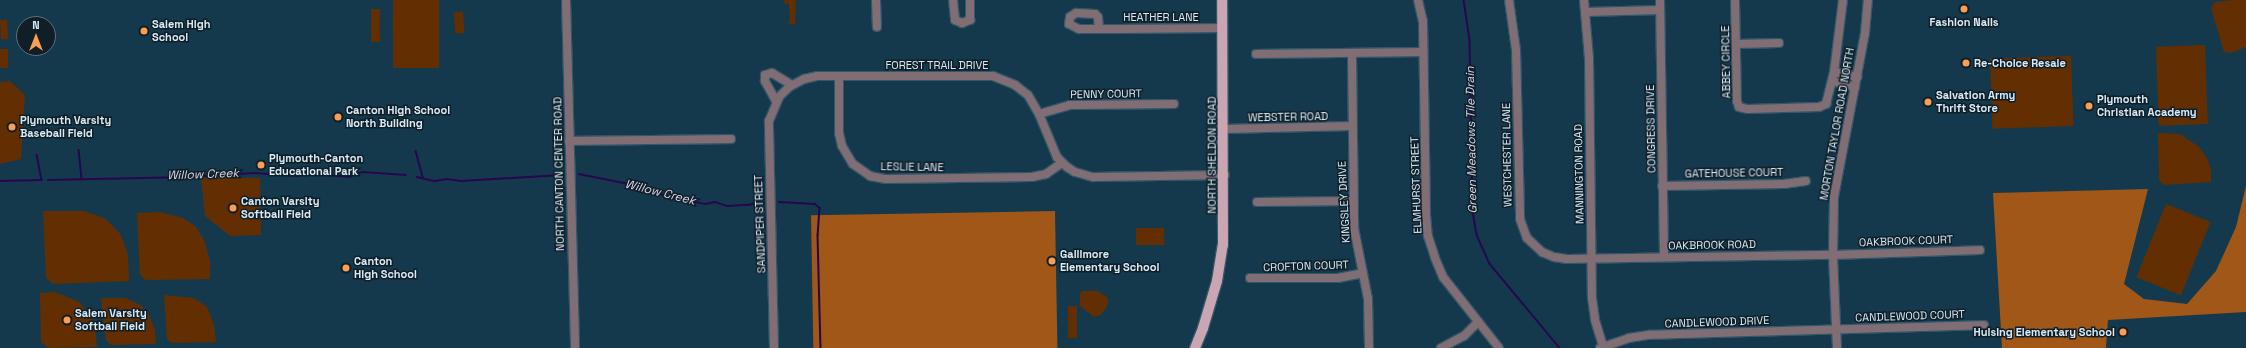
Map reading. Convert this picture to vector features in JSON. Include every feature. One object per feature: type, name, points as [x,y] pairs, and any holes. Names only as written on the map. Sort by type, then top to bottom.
[{"type":"main road","name":"NORTH SHELDON ROAD","points":[[1195,348],[1217,281],[1223,245],[1224,129],[1222,0]]},
{"type":"street","name":"NORTH CANTON CENTER ROAD","points":[[566,0],[574,348]]},
{"type":"street","points":[[876,0],[877,27]]},
{"type":"street","points":[[953,0],[955,20],[962,23],[970,20],[970,0]]},
{"type":"street","name":"ELMHURST STREET","points":[[1418,0],[1423,21],[1426,215],[1428,236],[1435,258],[1444,277],[1499,348]]},
{"type":"street","name":"WESTCHESTER LANE","points":[[1509,0],[1516,50],[1521,224],[1530,242],[1547,254],[1562,258],[1592,258]]},
{"type":"street","name":"MANNINGTON ROAD","points":[[1584,0],[1589,58],[1593,312],[1602,347]]},
{"type":"street","name":"CONGRESS DRIVE","points":[[1660,0],[1664,257]]},
{"type":"street","name":"ABBEY CIRCLE","points":[[1735,0],[1737,101],[1740,107],[1748,109],[1819,107],[1826,104],[1833,77],[1843,0]]},
{"type":"street","name":"MORTON TAYLOR ROAD NORTH","points":[[1837,348],[1833,255],[1834,197],[1865,33],[1868,0]]},
{"type":"street","points":[[1585,12],[1660,10]]},
{"type":"street","name":"HEATHER LANE","points":[[1099,29],[1223,28]]},
{"type":"street","points":[[1736,44],[1779,43]]},
{"type":"street","points":[[1256,54],[1424,52]]},
{"type":"street","name":"KINGSLEY DRIVE","points":[[1352,53],[1353,201],[1355,237],[1368,299],[1369,348]]},
{"type":"street","points":[[776,101],[765,81],[766,76],[772,73],[792,85]]},
{"type":"street","name":"LESLIE LANE","points":[[839,76],[840,132],[842,146],[853,164],[870,176],[886,179],[1032,178],[1046,174],[1062,163]]},
{"type":"street","name":"FOREST TRAIL DRIVE","points":[[784,92],[792,85],[813,77],[993,76],[1008,81],[1021,90],[1034,104],[1052,149],[1062,163],[1075,172],[1093,177],[1224,176]]},
{"type":"street","points":[[1833,77],[1857,77]]},
{"type":"street","points":[[1833,77],[1854,87]]},
{"type":"street","name":"SANDPIPER STREET","points":[[774,348],[768,128],[770,116],[776,101],[784,92]]},
{"type":"street","name":"PENNY COURT","points":[[1039,114],[1070,105],[1174,104]]},
{"type":"street","name":"WEBSTER ROAD","points":[[1224,129],[1352,126]]},
{"type":"street","points":[[569,141],[731,139]]},
{"type":"street","name":"GATEHOUSE COURT","points":[[1662,186],[1784,184],[1806,181]]},
{"type":"street","points":[[1257,202],[1353,201]]},
{"type":"street","name":"OAKBROOK COURT","points":[[1833,255],[1980,250]]},
{"type":"street","name":"OAKBROOK ROAD","points":[[1592,258],[1833,255]]},
{"type":"street","name":"CROFTON COURT","points":[[1250,278],[1338,278],[1363,273]]},
{"type":"street","points":[[1441,348],[1464,336],[1478,322]]},
{"type":"street","name":"CANDLEWOOD COURT","points":[[1836,329],[1984,325]]},
{"type":"street","name":"CANDLEWOOD DRIVE","points":[[1602,347],[1629,338],[1649,336],[1836,329]]},
{"type":"shaded area","points":[[393,0],[439,0],[439,68],[393,68]]},
{"type":"shaded area","points":[[784,0],[796,0],[795,25],[787,23],[790,21],[789,4],[785,4]]},
{"type":"shaded area","points":[[2246,0],[2246,47],[2231,53],[2224,52],[2211,8],[2215,2]]},
{"type":"shaded area","points":[[371,9],[380,9],[380,42],[371,42]]},
{"type":"shaded area","points":[[454,12],[463,12],[464,33],[455,33]]},
{"type":"shaded area","points":[[0,20],[7,20],[8,39],[1,39]]},
{"type":"shaded area","points":[[2205,45],[2208,124],[2159,126],[2156,47]]},
{"type":"shaded area","points":[[0,49],[8,49],[8,68],[0,68]]},
{"type":"shaded area","points":[[2071,56],[2073,126],[1992,129],[1990,59]]},
{"type":"shaded area","name":"Plymouth Varsity Baseball Field","points":[[10,81],[25,95],[21,159],[0,164],[0,82]]},
{"type":"shaded area","points":[[2158,133],[2180,134],[2199,147],[2207,158],[2211,170],[2211,182],[2164,185],[2159,180]]},
{"type":"shaded area","name":"Canton Varsity Softball Field","points":[[201,178],[260,178],[261,235],[230,236],[205,216]]},
{"type":"shaded area","points":[[2246,186],[2246,312],[2108,320],[2106,348],[2002,348],[1993,193],[2148,189],[2124,284],[2144,299],[2187,304],[2216,271],[2236,227]]},
{"type":"shaded area","points":[[2166,204],[2211,222],[2181,295],[2136,277]]},
{"type":"shaded area","points":[[43,211],[84,211],[106,219],[121,235],[128,255],[129,281],[53,284],[46,278]]},
{"type":"shaded area","points":[[1055,211],[1057,348],[813,348],[811,215]]},
{"type":"shaded area","points":[[160,212],[183,218],[196,227],[205,242],[210,262],[210,279],[146,280],[140,275],[137,213]]},
{"type":"shaded area","points":[[1136,228],[1164,228],[1164,245],[1136,245]]},
{"type":"shaded area","points":[[1083,291],[1098,291],[1108,298],[1108,304],[1101,315],[1094,317],[1080,306],[1080,293]]},
{"type":"shaded area","name":"Salem Varsity Softball Field","points":[[55,292],[79,302],[90,315],[95,325],[97,347],[48,348],[41,342],[40,293]]},
{"type":"shaded area","points":[[164,295],[194,298],[207,307],[214,325],[216,342],[172,343],[167,339]]},
{"type":"shaded area","points":[[101,298],[125,298],[139,304],[148,313],[155,330],[156,344],[111,345],[106,340]]},
{"type":"shaded area","points":[[1068,306],[1077,306],[1077,338],[1068,338]]},
{"type":"waterway","name":"Green Meadows Tile Drain","points":[[1464,0],[1470,40],[1473,212],[1477,235],[1490,264],[1560,348]]},
{"type":"waterway","points":[[79,150],[82,179]]},
{"type":"waterway","points":[[416,151],[423,178]]},
{"type":"waterway","points":[[37,155],[42,180]]},
{"type":"waterway","name":"Willow Creek","points":[[48,180],[188,177],[254,173],[297,176],[308,173],[349,177],[363,172],[406,175]]},
{"type":"waterway","name":"Willow Creek","points":[[579,174],[644,187],[663,195],[705,204],[715,202],[727,206],[749,205],[758,202],[764,203]]},
{"type":"waterway","name":"Willow Creek","points":[[417,177],[435,181],[447,179],[461,181],[562,175]]},
{"type":"waterway","name":"Willow Creek","points":[[0,181],[42,180]]},
{"type":"waterway","name":"Willow Creek","points":[[779,202],[815,204],[820,208],[818,235],[821,348]]},
{"type":"place","name":"Fashion Nails","points":[[1964,9]]},
{"type":"place","name":"Salem High School","points":[[144,31]]},
{"type":"place","name":"Re-Choice Resale","points":[[1966,63]]},
{"type":"place","name":"Salvation Army Thrift Store","points":[[1928,102]]},
{"type":"place","name":"Plymouth Christian Academy","points":[[2089,106]]},
{"type":"place","name":"Canton High School North Building","points":[[338,117]]},
{"type":"place","name":"Plymouth Varsity Baseball Field","points":[[12,127]]},
{"type":"place","name":"Plymouth-Canton Educational Park","points":[[261,165]]},
{"type":"place","name":"Canton Varsity Softball Field","points":[[233,208]]},
{"type":"place","name":"Gallimore Elementary School","points":[[1052,261]]},
{"type":"place","name":"Canton High School","points":[[346,268]]},
{"type":"place","name":"Salem Varsity Softball Field","points":[[67,320]]},
{"type":"place","name":"Hulsing Elementary School","points":[[2123,332]]}]
